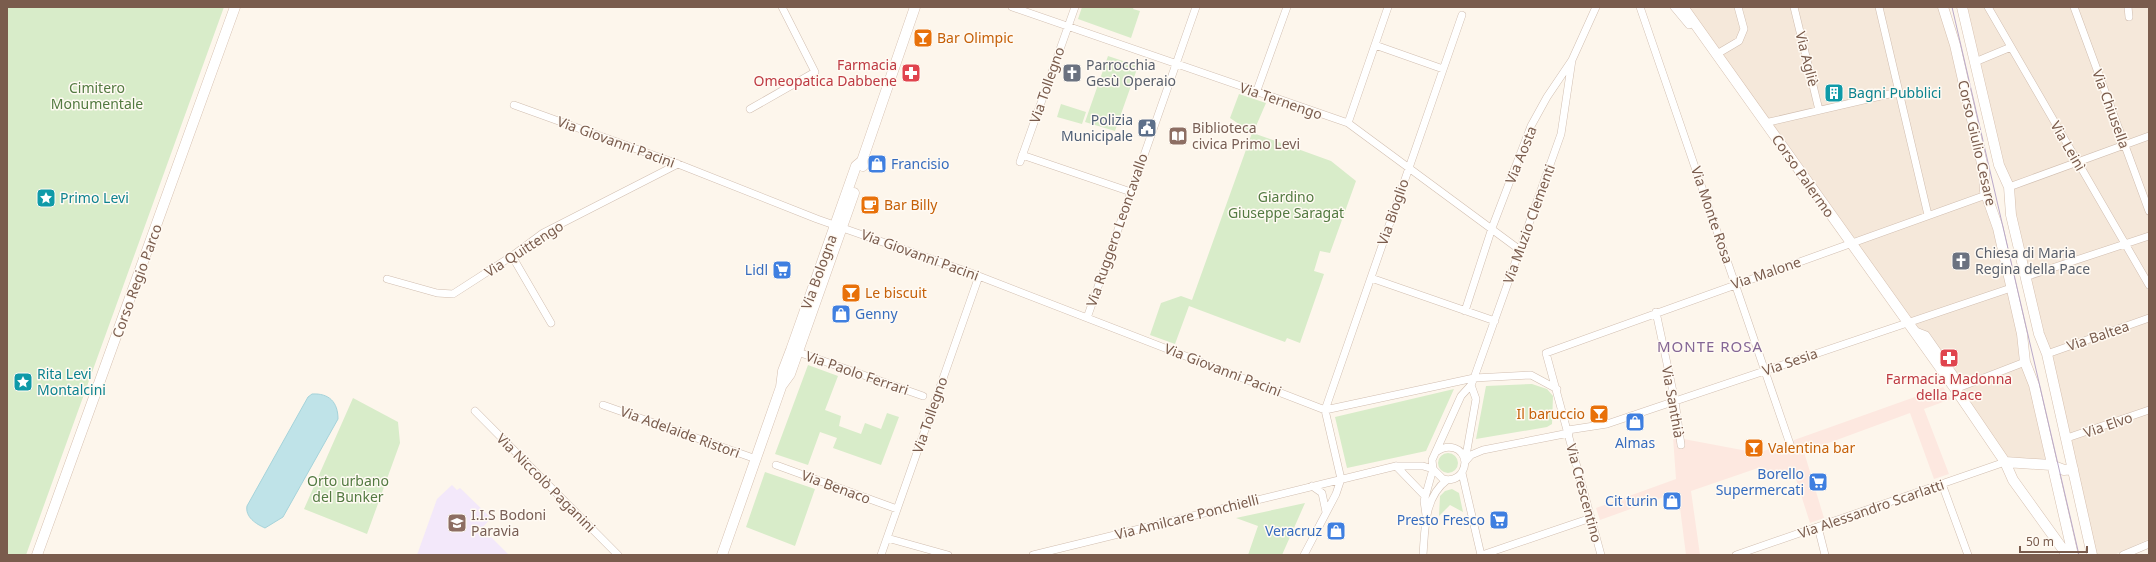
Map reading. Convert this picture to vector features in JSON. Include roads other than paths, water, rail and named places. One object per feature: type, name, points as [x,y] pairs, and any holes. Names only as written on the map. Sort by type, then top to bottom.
[{"type":"main road","name":"Corso Regio Parco","points":[[37,555],[235,7]]},
{"type":"main road","name":"Via Bologna","points":[[722,555],[782,387],[790,374],[795,351],[839,227],[863,169],[862,161],[915,7]]},
{"type":"main road","name":"Corso Palermo","points":[[1683,7],[1954,388],[2005,462],[2013,480],[2067,555]]},
{"type":"main road","name":"Corso Giulio Cesare","points":[[1943,7],[1955,46],[1975,135],[1986,195],[1998,228],[2022,334],[2025,362],[2034,385],[2051,465],[2073,555]]},
{"type":"main road","name":"Corso Giulio Cesare","points":[[1962,7],[1999,165],[2009,187],[2011,215],[2039,334],[2047,354],[2092,555]]},
{"type":"main road","points":[[2005,462],[2051,465],[2064,470],[2073,469]]},
{"type":"street","points":[[750,108],[815,72],[782,7]]},
{"type":"street","name":"Via Ternengo","points":[[1012,7],[1256,93],[1348,123],[1520,250]]},
{"type":"street","name":"Via Tollegno","points":[[1020,162],[1074,7]]},
{"type":"street","name":"Via Ruggero Leoncavallo","points":[[1087,318],[1196,7]]},
{"type":"street","points":[[1256,93],[1287,7]]},
{"type":"street","points":[[1348,123],[1388,7]]},
{"type":"street","name":"Via Aosta","points":[[1465,311],[1492,228],[1531,126],[1547,97],[1572,60],[1596,7]]},
{"type":"street","name":"Via Monte Rosa","points":[[1640,7],[1767,370],[1792,446]]},
{"type":"street","name":"Corso Palermo","points":[[1674,7],[1686,22],[1689,24],[1695,23]]},
{"type":"street","points":[[1717,54],[1739,40],[1744,29],[1738,7]]},
{"type":"street","name":"Via Agliè","points":[[1794,7],[1819,110]]},
{"type":"street","points":[[1879,7],[1928,215]]},
{"type":"street","name":"Via Leinì","points":[[1988,7],[2149,285]]},
{"type":"street","name":"Via Chiusella","points":[[2074,7],[2149,211]]},
{"type":"street","points":[[2128,7],[2129,17]]},
{"type":"street","name":"Via Bioglio","points":[[1325,410],[1408,167],[1462,15]]},
{"type":"street","points":[[1375,45],[1443,68]]},
{"type":"street","points":[[1975,62],[2011,47]]},
{"type":"street","name":"Via Muzio Clementi","points":[[1473,381],[1561,134],[1572,60]]},
{"type":"street","points":[[1765,123],[1898,92]]},
{"type":"street","name":"Via Giovanni Pacini","points":[[514,105],[678,164],[839,227],[979,276],[1325,410]]},
{"type":"street","points":[[2009,187],[2149,136]]},
{"type":"street","points":[[1022,155],[1131,192]]},
{"type":"street","name":"Via Quittengo","points":[[387,279],[437,293],[453,294],[512,256],[543,233],[678,164]]},
{"type":"street","name":"Via Malone","points":[[1546,353],[1656,312],[1986,195]]},
{"type":"street","points":[[2026,277],[2149,236]]},
{"type":"street","points":[[512,256],[551,323]]},
{"type":"street","name":"Via Tollegno","points":[[881,555],[979,276]]},
{"type":"street","points":[[1371,278],[1494,321]]},
{"type":"street","name":"Via Sesia","points":[[1465,459],[1483,450],[1607,424],[1767,370],[1910,326],[2011,288]]},
{"type":"street","name":"Via Santhià","points":[[1656,312],[1676,400],[1681,445]]},
{"type":"street","name":"Via Baltea","points":[[2047,354],[2149,318]]},
{"type":"street","name":"Via Paolo Ferrari","points":[[795,351],[923,396]]},
{"type":"street","name":"Via Crescentino","points":[[1546,353],[1601,555]]},
{"type":"street","points":[[1954,388],[2025,362]]},
{"type":"street","points":[[1304,555],[1341,479],[1325,410],[1473,381],[1532,375],[1557,389]]},
{"type":"street","points":[[1423,555],[1426,516],[1424,496],[1433,470],[1432,460],[1461,396],[1473,381]]},
{"type":"street","points":[[1473,381],[1476,399],[1462,473],[1482,555],[1591,518]]},
{"type":"street","name":"Via Adelaide Ristori","points":[[603,404],[756,459]]},
{"type":"street","name":"Via Elvo","points":[[2067,438],[2149,410]]},
{"type":"street","name":"Via Niccolò Paganini","points":[[475,411],[618,555]]},
{"type":"street","points":[[1436,452],[1446,446],[1456,448],[1465,459]]},
{"type":"street","name":"Via Alessandro Scarlatti","points":[[1736,555],[2005,462]]},
{"type":"street","name":"Via Benaco","points":[[776,465],[897,509]]},
{"type":"street","points":[[1396,466],[1424,496]]},
{"type":"street","name":"Via Amilcare Ponchielli","points":[[1033,555],[1396,466],[1423,466],[1433,470]]},
{"type":"street","points":[[1433,470],[1439,476],[1447,480]]},
{"type":"street","points":[[1426,516],[1435,490],[1447,480],[1453,479],[1462,473]]},
{"type":"street","points":[[1942,484],[1968,555]]},
{"type":"street","points":[[1312,486],[1322,493],[1326,512]]},
{"type":"street","points":[[1818,527],[1825,555]]},
{"type":"street","points":[[887,538],[948,555]]},
{"type":"street","points":[[2123,555],[2149,544]]},
{"type":"water","points":[[312,394],[328,397],[334,403],[338,413],[338,419],[283,517],[265,528],[249,517],[247,506],[308,397]]},
{"type":"tram line","points":[[1952,7],[2079,555]]},
{"type":"place","name":"Bar Olimpic","points":[[923,38]]},
{"type":"place","name":"Farmacia Omeopatica Dabbene","points":[[911,73]]},
{"type":"place","name":"Parrocchia Gesù Operaio","points":[[1072,73]]},
{"type":"place","name":"Bagni Pubblici","points":[[1834,93]]},
{"type":"place","name":"Polizia Municipale","points":[[1147,128]]},
{"type":"place","name":"Biblioteca civica Primo Levi","points":[[1178,136]]},
{"type":"place","name":"Francisio","points":[[877,164]]},
{"type":"place","name":"Primo Levi","points":[[46,198]]},
{"type":"place","name":"Bar Billy","points":[[870,205]]},
{"type":"place","name":"Chiesa di Maria Regina della Pace","points":[[1961,261]]},
{"type":"place","name":"Lidl","points":[[782,270]]},
{"type":"place","name":"Le biscuit","points":[[851,293]]},
{"type":"place","name":"Genny","points":[[841,314]]},
{"type":"place","name":"Farmacia Madonna della Pace","points":[[1949,358]]},
{"type":"place","name":"Rita Levi Montalcini","points":[[23,382]]},
{"type":"place","name":"Il baruccio","points":[[1599,414]]},
{"type":"place","name":"Almas","points":[[1635,422]]},
{"type":"place","name":"Valentina bar","points":[[1754,448]]},
{"type":"place","name":"Borello Supermercati","points":[[1818,482]]},
{"type":"place","name":"Cit turin","points":[[1672,501]]},
{"type":"place","name":"Presto Fresco","points":[[1499,520]]},
{"type":"place","name":"I.I.S Bodoni Paravia","points":[[457,523]]},
{"type":"place","name":"Veracruz","points":[[1336,531]]},
{"type":"district","name":"MONTE ROSA","points":[[1710,347]]},
{"type":"park label","name":"Cimitero Monumentale","points":[[97,96]]},
{"type":"park label","name":"Giardino Giuseppe Saragat","points":[[1286,206]]},
{"type":"park label","name":"Orto urbano del Bunker","points":[[348,490]]}]
